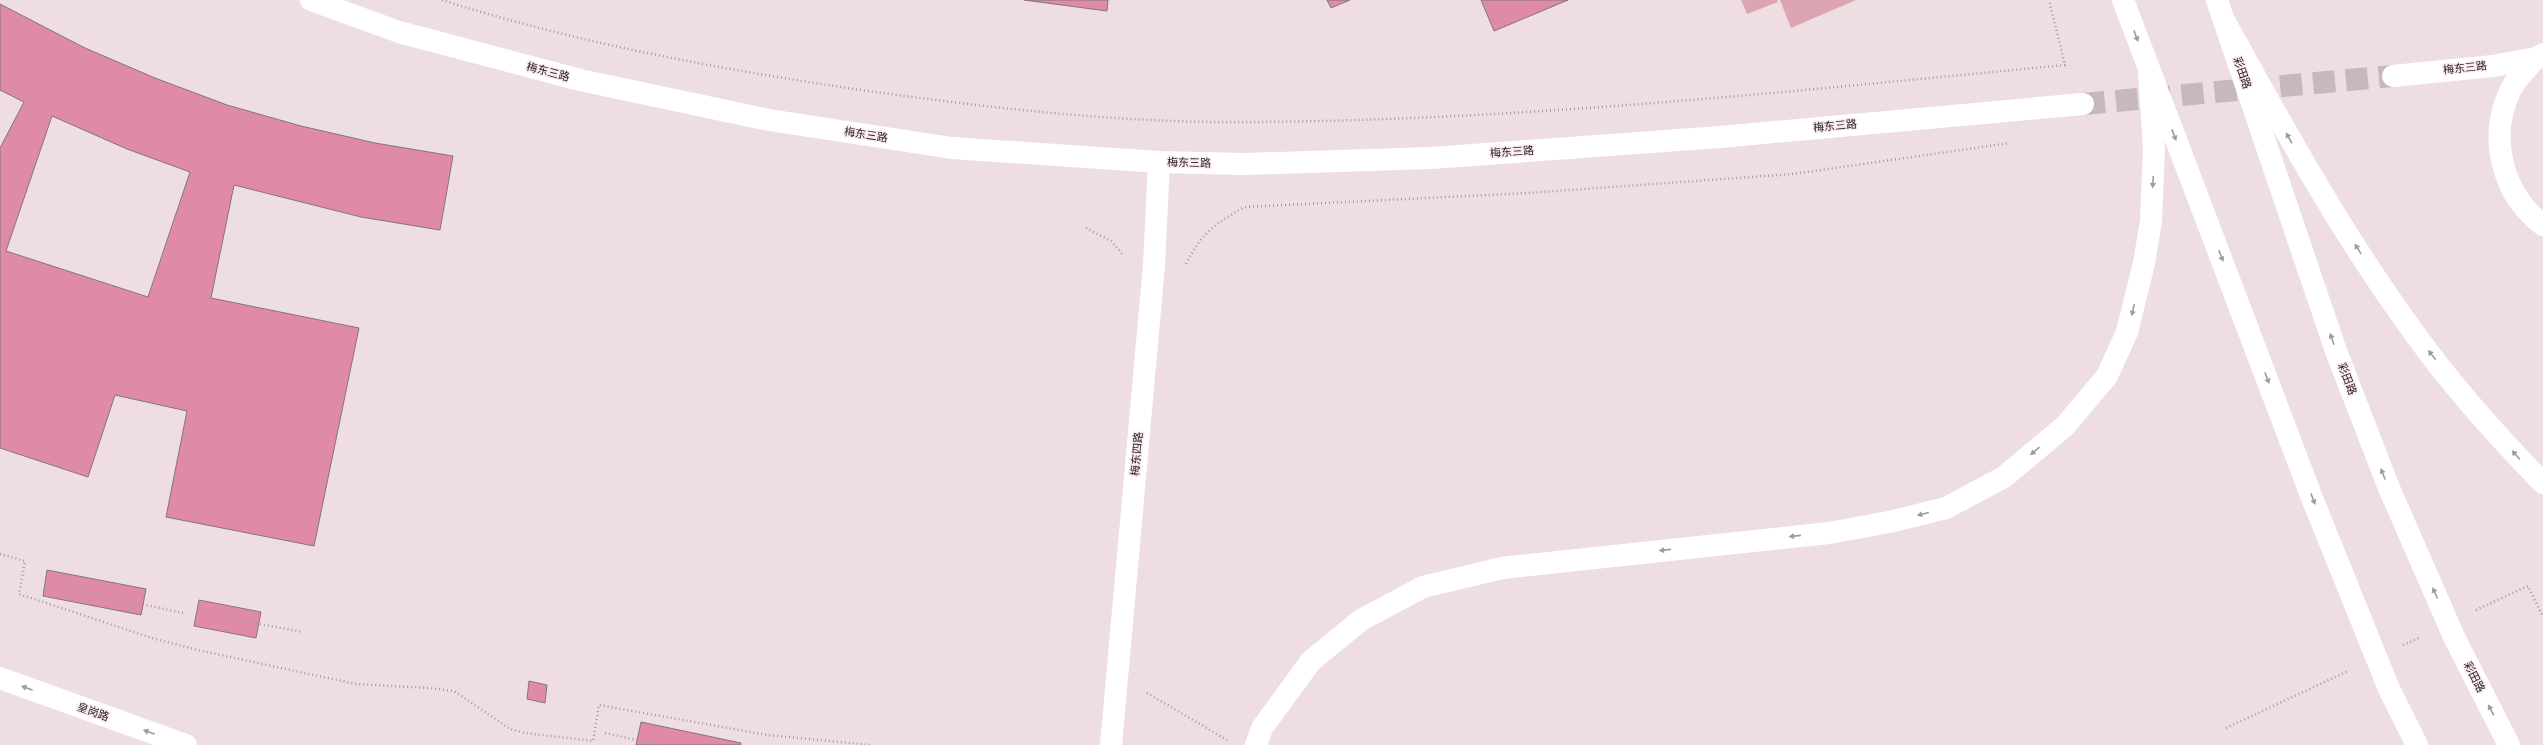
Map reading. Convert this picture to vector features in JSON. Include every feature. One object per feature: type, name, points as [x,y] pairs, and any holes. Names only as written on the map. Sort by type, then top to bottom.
[{"type":"main road","name":"梅东三路","points":[[311,0],[399,32],[580,80],[769,120],[952,148],[1159,162],[1244,164],[1431,158],[1720,137],[2083,104]]},
{"type":"main road","points":[[2123,0],[2149,73],[2312,498],[2389,689],[2417,745]]},
{"type":"main road","name":"彩田路","points":[[2217,0],[2336,351],[2389,488],[2455,639],[2509,745]]},
{"type":"main road","points":[[2225,22],[2298,154],[2363,257],[2415,334],[2468,401],[2543,483]]},
{"type":"main road","name":"梅东三路","points":[[2393,76],[2493,66],[2540,56]]},
{"type":"main road","points":[[2540,56],[2522,73],[2510,91],[2503,111],[2499,134],[2500,158],[2508,181],[2519,201],[2543,225]]},
{"type":"main road","points":[[1256,745],[1262,728],[1311,661],[1361,620],[1423,587],[1502,568],[1829,533],[1890,522],[1946,508],[2004,477],[2065,426],[2107,376],[2127,332],[2151,221],[2154,148],[2149,73]]},
{"type":"main road","name":"梅东四路","points":[[1111,745],[1154,265],[1159,162]]},
{"type":"main road","name":"皇岗路","points":[[0,678],[186,745]]},
{"type":"path","points":[[442,0],[506,21],[749,74],[969,105],[1158,121],[1245,122],[1420,117],[1655,104],[2064,65],[2049,0]]},
{"type":"path","points":[[1185,266],[1198,240],[1216,224],[1244,207],[1528,193],[1793,174],[2016,142]]},
{"type":"path","points":[[1086,228],[1111,241],[1130,262]]},
{"type":"path","points":[[0,554],[25,561],[19,594],[155,638],[202,651],[356,684],[429,688],[454,691],[510,729],[525,733],[593,741],[599,706],[767,734],[871,745]]},
{"type":"path","points":[[53,585],[183,613]]},
{"type":"path","points":[[2470,613],[2528,586],[2543,617]]},
{"type":"path","points":[[201,613],[303,632]]},
{"type":"path","points":[[2399,647],[2427,633]]},
{"type":"path","points":[[2226,728],[2356,667]]},
{"type":"path","points":[[1144,692],[1229,741]]},
{"type":"path","points":[[606,733],[660,745]]},
{"type":"shaded area","points":[[1741,0],[1777,0],[1778,2],[1747,14]]},
{"type":"shaded area","points":[[1780,0],[1856,0],[1791,28]]},
{"type":"building","points":[[1024,0],[1108,0],[1107,11]]},
{"type":"building","points":[[1327,0],[1350,0],[1331,8]]},
{"type":"building","points":[[1481,0],[1568,0],[1494,31]]},
{"type":"building","points":[[0,4],[85,48],[155,78],[227,105],[301,126],[375,143],[453,156],[440,230],[361,217],[234,185],[211,298],[359,328],[314,546],[166,517],[187,411],[115,395],[88,477],[0,448],[0,148],[24,102],[0,90]],"holes":[[[52,116],[127,149],[190,172],[148,297],[6,251]]]},
{"type":"building","points":[[47,570],[146,589],[141,615],[43,596]]},
{"type":"building","points":[[199,600],[261,612],[256,638],[194,626]]},
{"type":"building","points":[[529,681],[547,685],[545,703],[527,699]]},
{"type":"building","points":[[641,722],[741,743],[741,745],[636,745]]},
{"type":"tunnel","points":[[2083,104],[2393,76]]}]
